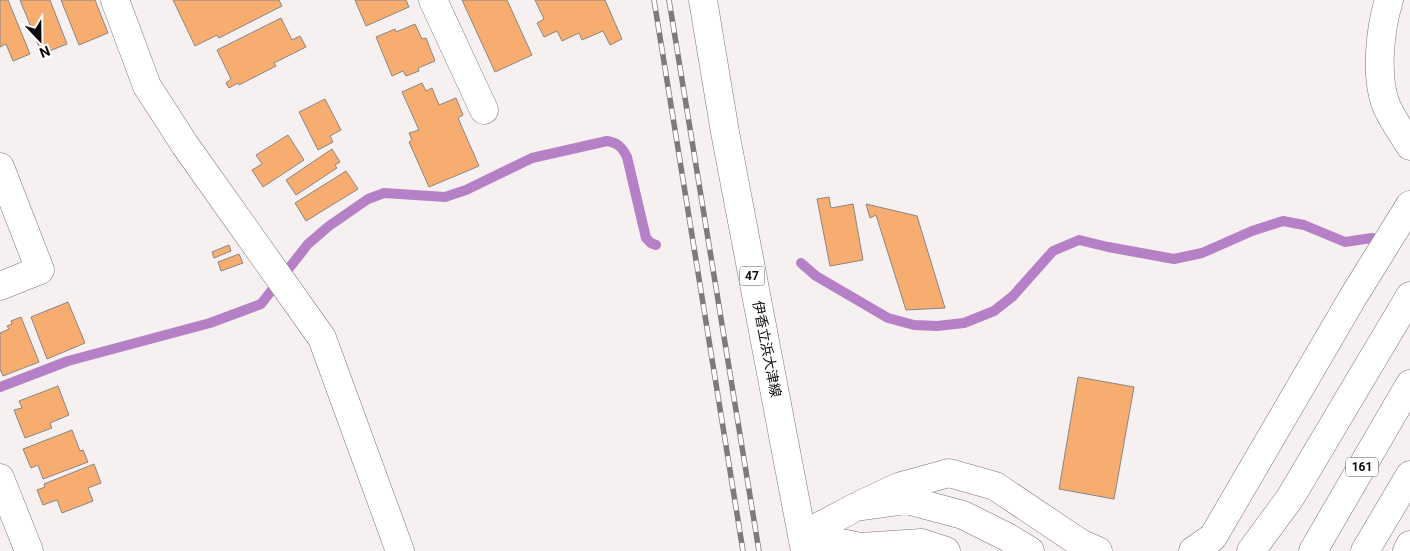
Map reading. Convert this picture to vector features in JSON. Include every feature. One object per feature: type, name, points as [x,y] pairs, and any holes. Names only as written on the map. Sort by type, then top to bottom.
[{"type":"main road","points":[[115,0],[148,86],[185,145],[322,338],[400,551]]},
{"type":"main road","points":[[433,0],[484,110]]},
{"type":"main road","name":"伊香立浜大津線","points":[[703,0],[724,132],[804,543]]},
{"type":"main road","points":[[1389,0],[1383,28],[1382,80],[1386,105],[1410,146]]},
{"type":"main road","points":[[0,167],[40,270],[0,286]]},
{"type":"main road","points":[[1194,551],[1213,536],[1352,297],[1410,205]]},
{"type":"main road","points":[[1251,551],[1290,498],[1410,296]]},
{"type":"main road","name":"161","points":[[1313,551],[1410,384]]},
{"type":"main road","points":[[804,543],[856,507],[898,487],[949,472],[995,486],[1080,543],[1098,551]]},
{"type":"main road","points":[[1365,551],[1410,475]]},
{"type":"main road","points":[[0,478],[29,551]]},
{"type":"main road","points":[[856,507],[907,500],[963,515],[1030,551]]},
{"type":"main road","points":[[804,543],[860,547],[922,544],[946,551]]},
{"type":"main road","points":[[1407,551],[1410,544]]},
{"type":"building","points":[[0,0],[8,0],[30,54],[13,61],[6,44],[0,47]]},
{"type":"building","points":[[20,0],[50,0],[67,44],[42,54]]},
{"type":"building","points":[[61,0],[95,0],[108,33],[79,45]]},
{"type":"building","points":[[173,0],[279,0],[282,6],[219,38],[217,35],[195,46]]},
{"type":"building","points":[[355,0],[406,0],[409,7],[366,26]]},
{"type":"building","points":[[462,0],[507,0],[532,55],[495,72]]},
{"type":"building","points":[[535,0],[605,0],[622,39],[610,45],[603,31],[582,40],[579,33],[562,41],[557,31],[544,37],[537,23],[544,19]]},
{"type":"building","points":[[281,18],[292,40],[300,36],[306,47],[274,63],[276,66],[239,85],[238,83],[229,88],[226,83],[231,79],[217,50]]},
{"type":"building","points":[[415,24],[422,39],[426,38],[435,61],[418,68],[419,71],[406,76],[403,71],[392,76],[376,37],[395,29],[396,32]]},
{"type":"building","points":[[422,83],[426,91],[432,88],[439,105],[456,98],[463,115],[458,118],[479,166],[429,187],[409,142],[412,140],[409,133],[419,130],[402,92]]},
{"type":"building","points":[[325,99],[341,130],[330,136],[333,142],[318,150],[299,112]]},
{"type":"building","points":[[288,135],[304,160],[263,187],[252,170],[262,164],[256,155]]},
{"type":"building","points":[[332,149],[340,162],[335,165],[337,168],[296,195],[286,180]]},
{"type":"building","points":[[346,171],[358,189],[306,221],[295,203]]},
{"type":"building","points":[[829,197],[831,208],[853,204],[863,260],[830,266],[817,199]]},
{"type":"building","points":[[866,204],[917,216],[945,308],[906,310],[876,215],[870,218]]},
{"type":"building","points":[[229,245],[231,251],[214,258],[212,252]]},
{"type":"building","points":[[239,254],[243,263],[221,271],[218,262]]},
{"type":"building","points":[[68,302],[85,343],[47,359],[31,317]]},
{"type":"building","points":[[21,317],[39,362],[3,376],[0,369],[0,333],[9,329],[7,326],[12,324],[11,321]]},
{"type":"building","points":[[1078,377],[1134,387],[1114,499],[1059,489]]},
{"type":"building","points":[[58,386],[69,415],[50,423],[52,428],[25,438],[14,410],[22,408],[19,401]]},
{"type":"building","points":[[72,430],[80,451],[83,450],[88,462],[43,479],[38,465],[31,468],[23,449]]},
{"type":"building","points":[[94,464],[101,483],[88,488],[93,501],[62,513],[57,500],[43,505],[37,490],[45,487],[44,484]]},
{"type":"waterway","points":[[0,387],[68,361],[210,323],[261,304],[308,244],[329,226],[368,199],[384,193],[445,197],[466,190],[532,158],[607,141],[619,146],[627,157],[646,238],[656,245]]},
{"type":"waterway","points":[[801,263],[816,276],[888,318],[914,325],[937,326],[964,323],[994,311],[1013,296],[1053,251],[1079,240],[1174,259],[1202,253],[1252,231],[1283,221],[1304,225],[1345,242],[1372,238]]},
{"type":"railway","points":[[654,0],[743,551]]},
{"type":"railway","points":[[669,0],[759,551]]}]
